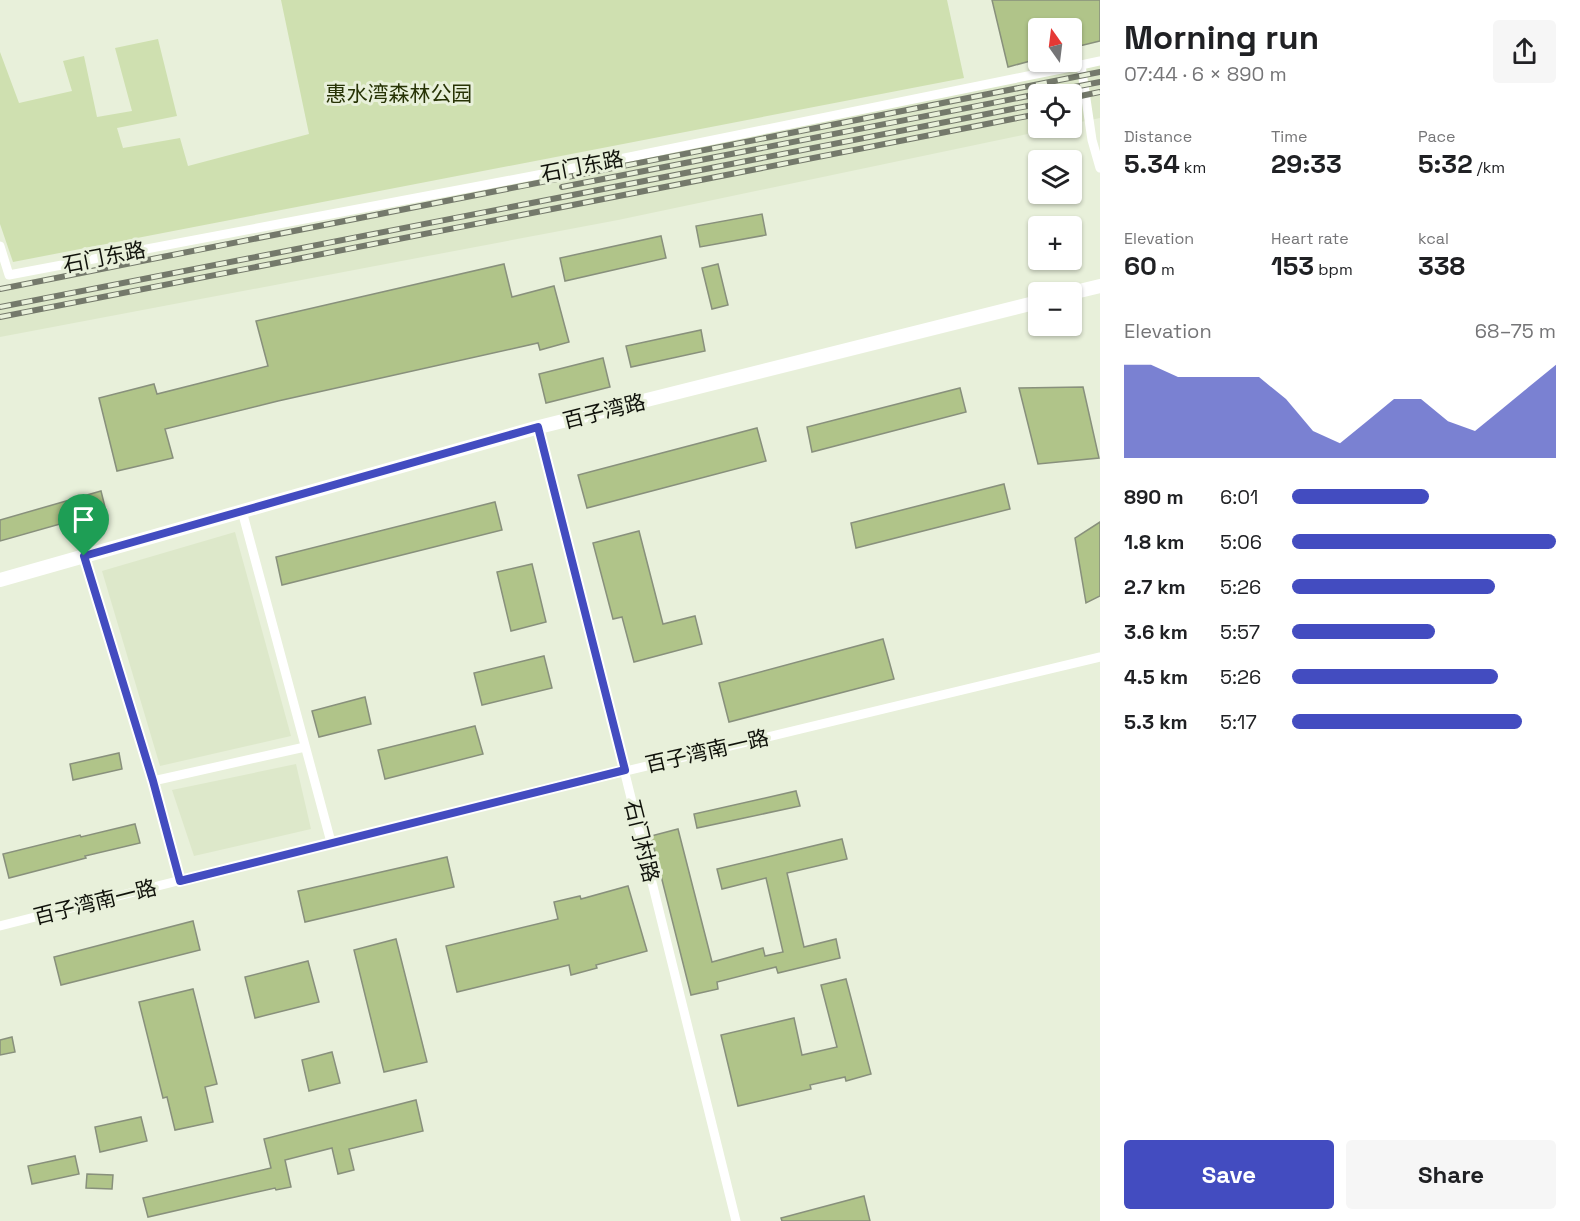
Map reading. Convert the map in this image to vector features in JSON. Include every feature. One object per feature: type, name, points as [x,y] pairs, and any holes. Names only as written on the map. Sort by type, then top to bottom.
[{"type":"street","points":[[1082,65],[1100,61]]},
{"type":"street","name":"石门东路","points":[[0,246],[9,275],[595,164],[1047,72]]},
{"type":"street","points":[[1082,72],[1092,140],[1100,168]]},
{"type":"street","points":[[1082,290],[1100,286]]},
{"type":"street","name":"百子湾路","points":[[0,580],[538,427],[1028,304]]},
{"type":"street","name":"石门村路","points":[[538,427],[736,1221]]},
{"type":"street","points":[[243,511],[331,842]]},
{"type":"street","points":[[84,556],[153,781],[180,881]]},
{"type":"street","name":"百子湾南一路","points":[[0,926],[625,770],[1100,657]]},
{"type":"street","points":[[153,781],[305,747]]},
{"type":"shaded area","points":[[1100,64],[1100,118],[1082,122],[1082,84],[1028,84],[1028,134],[618,220],[0,337],[0,286],[607,166],[1061,72],[1082,72],[1082,68]]},
{"type":"shaded area","points":[[235,532],[291,736],[160,766],[102,571]]},
{"type":"shaded area","points":[[296,764],[311,829],[194,856],[172,790]]},
{"type":"green space","name":"惠水湾森林公园","points":[[281,0],[947,0],[964,78],[13,262],[0,224],[0,52],[19,103],[72,91],[63,61],[84,56],[97,117],[132,111],[115,48],[158,39],[177,116],[117,128],[123,148],[180,138],[188,166],[309,134]]},
{"type":"building","points":[[992,0],[1100,0],[1100,41],[1082,45],[1082,18],[1028,18],[1028,62],[1008,67]]},
{"type":"building","points":[[762,214],[766,235],[700,247],[696,226]]},
{"type":"building","points":[[661,236],[666,258],[565,281],[560,258]]},
{"type":"building","points":[[504,264],[512,297],[554,286],[569,342],[540,350],[538,343],[278,401],[165,429],[173,458],[117,471],[99,398],[154,384],[157,394],[268,366],[256,321]]},
{"type":"building","points":[[718,264],[728,305],[712,309],[702,268]]},
{"type":"building","points":[[701,330],[705,351],[631,367],[626,346]]},
{"type":"building","points":[[603,358],[610,387],[546,403],[539,374]]},
{"type":"building","points":[[1083,387],[1099,458],[1038,464],[1019,388]]},
{"type":"building","points":[[960,388],[966,412],[812,452],[807,427]]},
{"type":"building","points":[[757,428],[766,461],[587,508],[578,475]]},
{"type":"building","points":[[1004,484],[1010,509],[856,548],[851,523]]},
{"type":"building","points":[[101,491],[106,511],[0,541],[0,520]]},
{"type":"building","points":[[495,502],[502,530],[282,585],[276,557]]},
{"type":"building","points":[[1100,522],[1100,596],[1086,603],[1075,538]]},
{"type":"building","points":[[639,531],[663,624],[695,616],[702,644],[634,662],[622,617],[613,619],[593,543]]},
{"type":"building","points":[[532,564],[546,622],[511,631],[497,572]]},
{"type":"building","points":[[883,639],[894,679],[729,722],[719,683]]},
{"type":"building","points":[[544,656],[552,688],[482,705],[474,673]]},
{"type":"building","points":[[365,697],[371,724],[319,737],[312,711]]},
{"type":"building","points":[[475,726],[483,754],[385,779],[378,750]]},
{"type":"building","points":[[119,753],[122,769],[73,780],[70,764]]},
{"type":"building","points":[[796,791],[800,806],[697,828],[694,814]]},
{"type":"building","points":[[135,824],[140,843],[9,878],[3,854]]},
{"type":"building","points":[[678,829],[712,962],[763,948],[765,956],[783,952],[766,878],[722,889],[717,869],[842,839],[847,859],[787,873],[804,947],[836,939],[840,958],[778,973],[776,967],[717,982],[718,989],[691,995],[651,836]]},
{"type":"building","points":[[447,857],[454,887],[305,922],[298,891]]},
{"type":"building","points":[[628,886],[647,951],[596,965],[597,968],[571,975],[569,965],[457,992],[446,946],[558,919],[554,902],[580,896],[581,899]]},
{"type":"building","points":[[193,921],[200,950],[61,985],[54,957]]},
{"type":"building","points":[[396,939],[427,1062],[384,1072],[354,950]]},
{"type":"building","points":[[308,961],[319,1002],[255,1018],[245,977]]},
{"type":"building","points":[[846,979],[871,1074],[846,1081],[845,1077],[810,1085],[811,1089],[738,1106],[721,1035],[794,1018],[802,1055],[837,1047],[821,985]]},
{"type":"building","points":[[193,989],[217,1084],[205,1087],[213,1122],[175,1130],[167,1097],[163,1098],[139,1002]]},
{"type":"building","points":[[12,1037],[15,1052],[0,1055],[0,1040]]},
{"type":"building","points":[[332,1052],[340,1083],[309,1091],[302,1060]]},
{"type":"building","points":[[416,1100],[423,1131],[349,1149],[354,1170],[338,1174],[332,1148],[285,1160],[291,1187],[276,1190],[275,1188],[148,1217],[143,1198],[271,1168],[264,1139]]},
{"type":"building","points":[[141,1117],[147,1141],[100,1152],[95,1127]]},
{"type":"building","points":[[75,1156],[79,1174],[32,1184],[28,1166]]},
{"type":"building","points":[[87,1174],[113,1175],[112,1189],[86,1188]]},
{"type":"building","points":[[864,1196],[870,1221],[782,1221],[781,1218]]},
{"type":"railway","points":[[0,289],[1100,72]]},
{"type":"railway","points":[[562,187],[1100,82]]},
{"type":"railway","points":[[1082,96],[1100,92]]},
{"type":"railway","points":[[0,307],[1028,106]]},
{"type":"railway","points":[[0,317],[1028,116]]},
{"type":"route","points":[[538,427],[625,770],[180,881],[153,781],[84,556],[538,427]]}]
